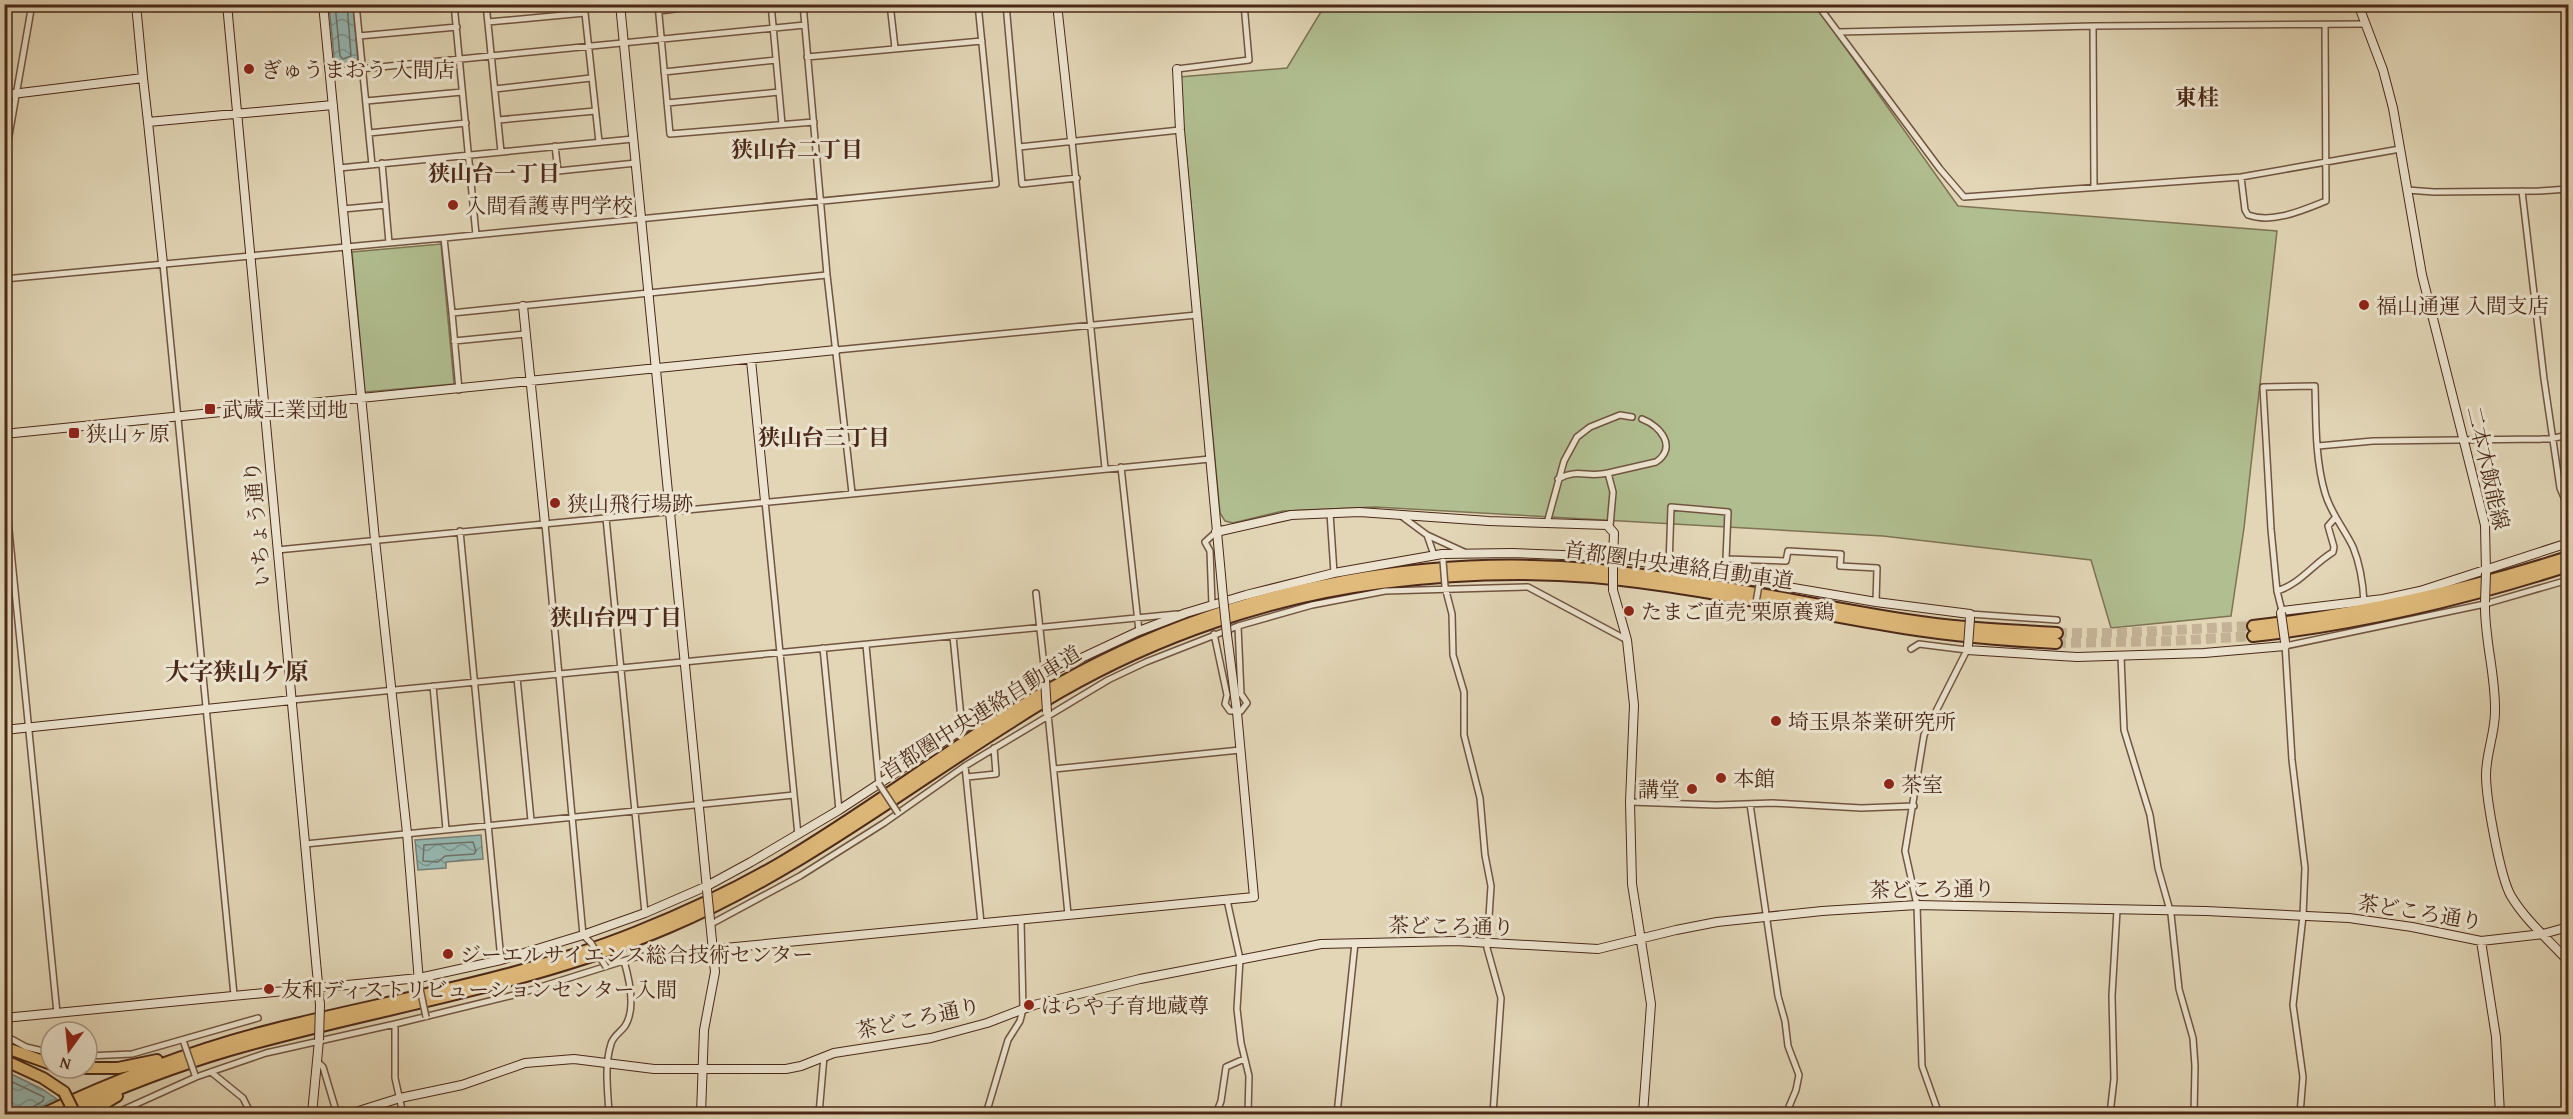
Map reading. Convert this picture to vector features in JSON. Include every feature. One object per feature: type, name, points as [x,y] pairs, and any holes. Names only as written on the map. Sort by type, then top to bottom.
[{"type":"highway","points":[[2568,557],[2468,587],[2396,604],[2253,631],[2336,625],[2397,613],[2470,595],[2568,566]]},
{"type":"highway","name":"首都圏中央連絡自動車道","points":[[43,1114],[153,1068],[242,1038],[519,971],[576,954],[671,918],[780,863],[1001,718],[1102,661],[1198,620],[1315,587],[1378,576],[1439,569],[1498,566],[1566,567],[1662,578],[1912,621],[2056,638],[1924,631],[1662,585],[1565,575],[1470,575],[1379,583],[1317,594],[1256,610],[1201,628],[1095,673],[1006,725],[784,870],[674,925],[612,950],[520,979],[231,1050],[155,1075],[61,1114]]},
{"type":"highway","points":[[99,1070],[137,1065],[242,1038]]},
{"type":"highway","points":[[4,1047],[39,1060]]},
{"type":"highway","points":[[87,1114],[154,1078],[231,1050]]},
{"type":"highway","points":[[4,1060],[43,1078],[64,1092],[75,1114]]},
{"type":"street","points":[[4,164],[32,4]]},
{"type":"street","points":[[136,4],[142,78],[164,264],[234,995]]},
{"type":"street","name":"いちょう通り","points":[[227,4],[319,988],[318,1062],[312,1114]]},
{"type":"street","points":[[323,4],[375,540],[408,833],[419,981],[426,1017]]},
{"type":"street","points":[[356,4],[372,165]]},
{"type":"street","points":[[454,4],[476,235]]},
{"type":"street","points":[[486,4],[501,152]]},
{"type":"street","points":[[584,4],[599,142]]},
{"type":"street","points":[[620,4],[714,949],[714,981],[704,1030],[702,1114]]},
{"type":"street","points":[[714,4],[659,8],[670,134],[814,122]]},
{"type":"street","points":[[771,4],[782,124]]},
{"type":"street","points":[[803,4],[827,275],[852,493]]},
{"type":"street","points":[[890,4],[895,48]]},
{"type":"street","points":[[4,279],[346,248],[996,183],[978,4]]},
{"type":"street","points":[[1006,4],[1022,184],[1077,178]]},
{"type":"street","points":[[1058,4],[1105,468]]},
{"type":"street","points":[[114,1114],[195,1076],[266,1053],[518,994],[636,957],[1254,897],[1237,712],[1216,532],[1180,130],[1177,69],[1249,60],[1244,4]]},
{"type":"street","points":[[1817,4],[1940,169],[1964,197],[2241,177],[2400,149]]},
{"type":"street","name":"二本木飯能線","points":[[2358,4],[2389,88],[2422,275],[2485,525],[2485,633],[2495,710],[2486,768],[2488,799],[2507,887],[2523,913],[2568,961]]},
{"type":"street","points":[[488,22],[585,13]]},
{"type":"street","points":[[1839,32],[2093,26],[2366,24]]},
{"type":"street","points":[[329,72],[805,25]]},
{"type":"street","points":[[2241,177],[2245,210],[2248,215],[2264,218],[2299,212],[2326,201],[2325,25]]},
{"type":"street","points":[[2093,26],[2094,187]]},
{"type":"street","points":[[358,36],[457,27]]},
{"type":"street","points":[[807,57],[982,41]]},
{"type":"street","points":[[664,72],[776,60]]},
{"type":"street","points":[[4,94],[142,78]]},
{"type":"street","points":[[495,89],[591,78]]},
{"type":"street","points":[[366,101],[462,92]]},
{"type":"street","points":[[667,103],[779,92]]},
{"type":"street","points":[[148,122],[333,105]]},
{"type":"street","points":[[498,120],[595,111]]},
{"type":"street","points":[[369,133],[466,123]]},
{"type":"street","points":[[1019,147],[1180,130]]},
{"type":"street","points":[[339,168],[633,138]]},
{"type":"street","points":[[555,146],[558,171],[636,163]]},
{"type":"street","points":[[382,163],[389,243]]},
{"type":"street","points":[[2407,190],[2434,192],[2568,189]]},
{"type":"street","points":[[2522,191],[2544,380],[2560,488],[2568,507]]},
{"type":"street","points":[[343,209],[386,205]]},
{"type":"street","points":[[444,238],[459,390]]},
{"type":"street","points":[[452,313],[827,275]]},
{"type":"street","points":[[523,306],[584,935],[606,967]]},
{"type":"street","points":[[4,418],[5,434],[1197,315]]},
{"type":"street","points":[[454,341],[525,334]]},
{"type":"street","points":[[751,360],[798,835]]},
{"type":"street","points":[[2300,1114],[2304,1086],[2293,1005],[2303,916],[2304,853],[2292,760],[2282,612],[2277,591],[2263,387],[2315,386],[2318,446],[2325,494],[2335,518],[2352,546],[2360,570],[2364,602]]},
{"type":"street","points":[[1547,523],[1558,479],[1573,442],[1583,430],[1620,415],[1632,417]]},
{"type":"street","points":[[1558,479],[1573,472],[1594,476],[1656,462],[1664,454],[1667,443],[1662,433],[1653,424],[1642,419]]},
{"type":"street","points":[[2318,446],[2373,441],[2464,441],[2553,438],[2568,435]]},
{"type":"street","points":[[277,550],[1210,459]]},
{"type":"street","points":[[1564,461],[1573,472]]},
{"type":"street","points":[[1121,467],[1139,631]]},
{"type":"street","points":[[1608,473],[1613,492],[1611,526],[1614,533],[1613,590],[1627,640],[1634,705],[1630,802],[1633,901],[1651,1004],[1643,1114]]},
{"type":"street","points":[[4,480],[57,1013]]},
{"type":"street","points":[[1669,566],[1671,507],[1728,513],[1726,559],[1786,561],[1788,551],[1841,554],[1840,566],[1877,568],[1876,602]]},
{"type":"street","points":[[1330,513],[1334,573]]},
{"type":"street","points":[[1212,605],[1210,551],[1205,542],[1216,532],[1291,515],[1398,513],[1439,518],[1611,526]]},
{"type":"street","points":[[1398,513],[1427,535],[1466,553]]},
{"type":"street","points":[[606,518],[645,913]]},
{"type":"street","points":[[2277,591],[2293,586],[2310,568],[2333,552],[2334,547],[2328,526],[2335,518]]},
{"type":"street","points":[[460,531],[501,960]]},
{"type":"street","points":[[1427,535],[1440,557],[1452,614],[1453,655],[1464,692],[1464,735],[1480,798],[1485,855],[1491,886],[1488,957],[1501,998],[1493,1114]]},
{"type":"street","points":[[2282,612],[2364,602],[2420,591],[2568,543]]},
{"type":"street","points":[[4,1018],[234,995],[419,981],[584,935],[707,888],[839,810],[962,728],[1045,678],[1139,631],[1212,605],[1334,573],[1466,553],[1559,554],[1669,566],[1970,617],[2057,620]]},
{"type":"street","points":[[1911,650],[1919,644],[2077,657],[2204,653],[2285,644],[2368,628],[2485,603],[2568,580]]},
{"type":"street","points":[[1754,614],[1760,583]]},
{"type":"street","points":[[711,922],[800,876],[884,823],[965,766],[1047,713],[1108,680],[1214,634],[1238,626],[1312,605],[1385,591],[1445,587],[1528,587],[1627,640]]},
{"type":"street","points":[[1036,593],[1068,914]]},
{"type":"street","points":[[4,730],[206,708],[1186,613]]},
{"type":"street","points":[[1939,1114],[1922,1066],[1917,905],[1905,851],[1924,735],[1968,648],[1970,617]]},
{"type":"street","points":[[1214,634],[1227,695],[1225,705],[1230,711],[1244,710],[1247,703],[1241,694],[1238,626]]},
{"type":"street","points":[[953,636],[962,728]]},
{"type":"street","points":[[866,645],[879,784],[898,813]]},
{"type":"street","points":[[823,648],[839,810]]},
{"type":"street","points":[[2121,656],[2124,730],[2150,815],[2158,868],[2169,910],[2179,989],[2194,1046],[2194,1114]]},
{"type":"street","points":[[517,678],[531,820]]},
{"type":"street","points":[[433,686],[446,829]]},
{"type":"street","points":[[967,777],[996,774],[994,748]]},
{"type":"street","points":[[1054,769],[1240,750]]},
{"type":"street","points":[[965,766],[981,923]]},
{"type":"street","points":[[305,844],[794,795]]},
{"type":"street","points":[[1630,802],[1716,805],[1773,803],[1861,808],[1914,806]]},
{"type":"street","points":[[1750,804],[1778,996],[1785,1021],[1788,1046],[1799,1075],[1796,1090],[1786,1114]]},
{"type":"street","points":[[1227,900],[1240,959],[1237,1009],[1244,1059],[1249,1076],[1248,1114]]},
{"type":"street","name":"茶どころ通り","points":[[349,1114],[400,1098],[462,1085],[525,1063],[574,1059],[654,1069],[786,1069],[801,1066],[824,1056],[931,1038],[987,1023],[1023,1009],[1140,979],[1301,947],[1355,943],[1456,942],[1598,949],[1696,926],[1767,916],[1917,905],[2169,910],[2303,916],[2390,923],[2481,941],[2543,934],[2568,927]]},
{"type":"street","points":[[2110,1114],[2114,1079],[2112,996],[2117,910]]},
{"type":"street","points":[[986,1114],[1008,1041],[1020,1021],[1023,1009],[1021,920]]},
{"type":"street","points":[[2481,941],[2494,1025],[2500,1114]]},
{"type":"street","points":[[1337,1114],[1355,943]]},
{"type":"street","points":[[609,1114],[607,1062],[611,1043],[626,1025],[629,1014],[631,991],[624,961]]},
{"type":"street","points":[[99,1055],[132,1054],[258,1018]]},
{"type":"street","points":[[395,1024],[395,1078],[403,1114]]},
{"type":"street","points":[[4,1035],[26,1047],[39,1050]]},
{"type":"street","points":[[183,1041],[195,1076]]},
{"type":"street","points":[[819,1114],[824,1056]]},
{"type":"street","points":[[1216,1114],[1221,1101],[1226,1067],[1244,1059]]},
{"type":"street","points":[[318,1062],[323,1067],[337,1114]]},
{"type":"street","points":[[211,1072],[243,1098],[250,1114]]},
{"type":"street","points":[[2559,1114],[2568,1111]]},
{"type":"green space","points":[[1325,5],[1815,5],[1958,206],[2277,231],[2244,528],[2231,616],[2111,628],[2091,560],[1883,536],[1375,507],[1283,511],[1233,523],[1225,521],[1220,513],[1179,77],[1287,68]]},
{"type":"green space","points":[[441,244],[454,384],[365,392],[352,252]]},
{"type":"water","points":[[329,5],[353,5],[358,63],[335,66]]},
{"type":"water","points":[[481,835],[483,859],[446,862],[446,868],[418,870],[415,840]]},
{"type":"water","points":[[5,1071],[42,1089],[58,1100],[31,1114],[5,1114]]},
{"type":"tunnel","points":[[2057,633],[2116,633],[2253,626]]},
{"type":"tunnel","points":[[2056,643],[2173,641],[2253,636]]},
{"type":"place","name":"ぎゅうまおう 入間店","points":[[249,69]]},
{"type":"place","name":"入間看護専門学校","points":[[453,205]]},
{"type":"place","name":"福山通運 入間支店","points":[[2364,305]]},
{"type":"place","name":"武蔵工業団地","points":[[210,409]]},
{"type":"place","name":"狭山ヶ原","points":[[74,433]]},
{"type":"place","name":"狭山飛行場跡","points":[[555,503]]},
{"type":"place","name":"たまご直売 栗原養鶏","points":[[1629,611]]},
{"type":"place","name":"埼玉県茶業研究所","points":[[1776,721]]},
{"type":"place","name":"本館","points":[[1721,778]]},
{"type":"place","name":"茶室","points":[[1889,784]]},
{"type":"place","name":"講堂","points":[[1692,789]]},
{"type":"place","name":"ジーエルサイエンス総合技術センター","points":[[448,954]]},
{"type":"place","name":"友和ディストリビューションセンター入間","points":[[269,989]]},
{"type":"place","name":"はらや子育地蔵尊","points":[[1029,1005]]},
{"type":"district","name":"東桂","points":[[2197,97]]},
{"type":"district","name":"狭山台二丁目","points":[[797,149]]},
{"type":"district","name":"狭山台一丁目","points":[[494,173]]},
{"type":"district","name":"狭山台三丁目","points":[[824,437]]},
{"type":"district","name":"狭山台四丁目","points":[[616,617]]},
{"type":"district","name":"大字狭山ケ原","points":[[237,671]]}]
